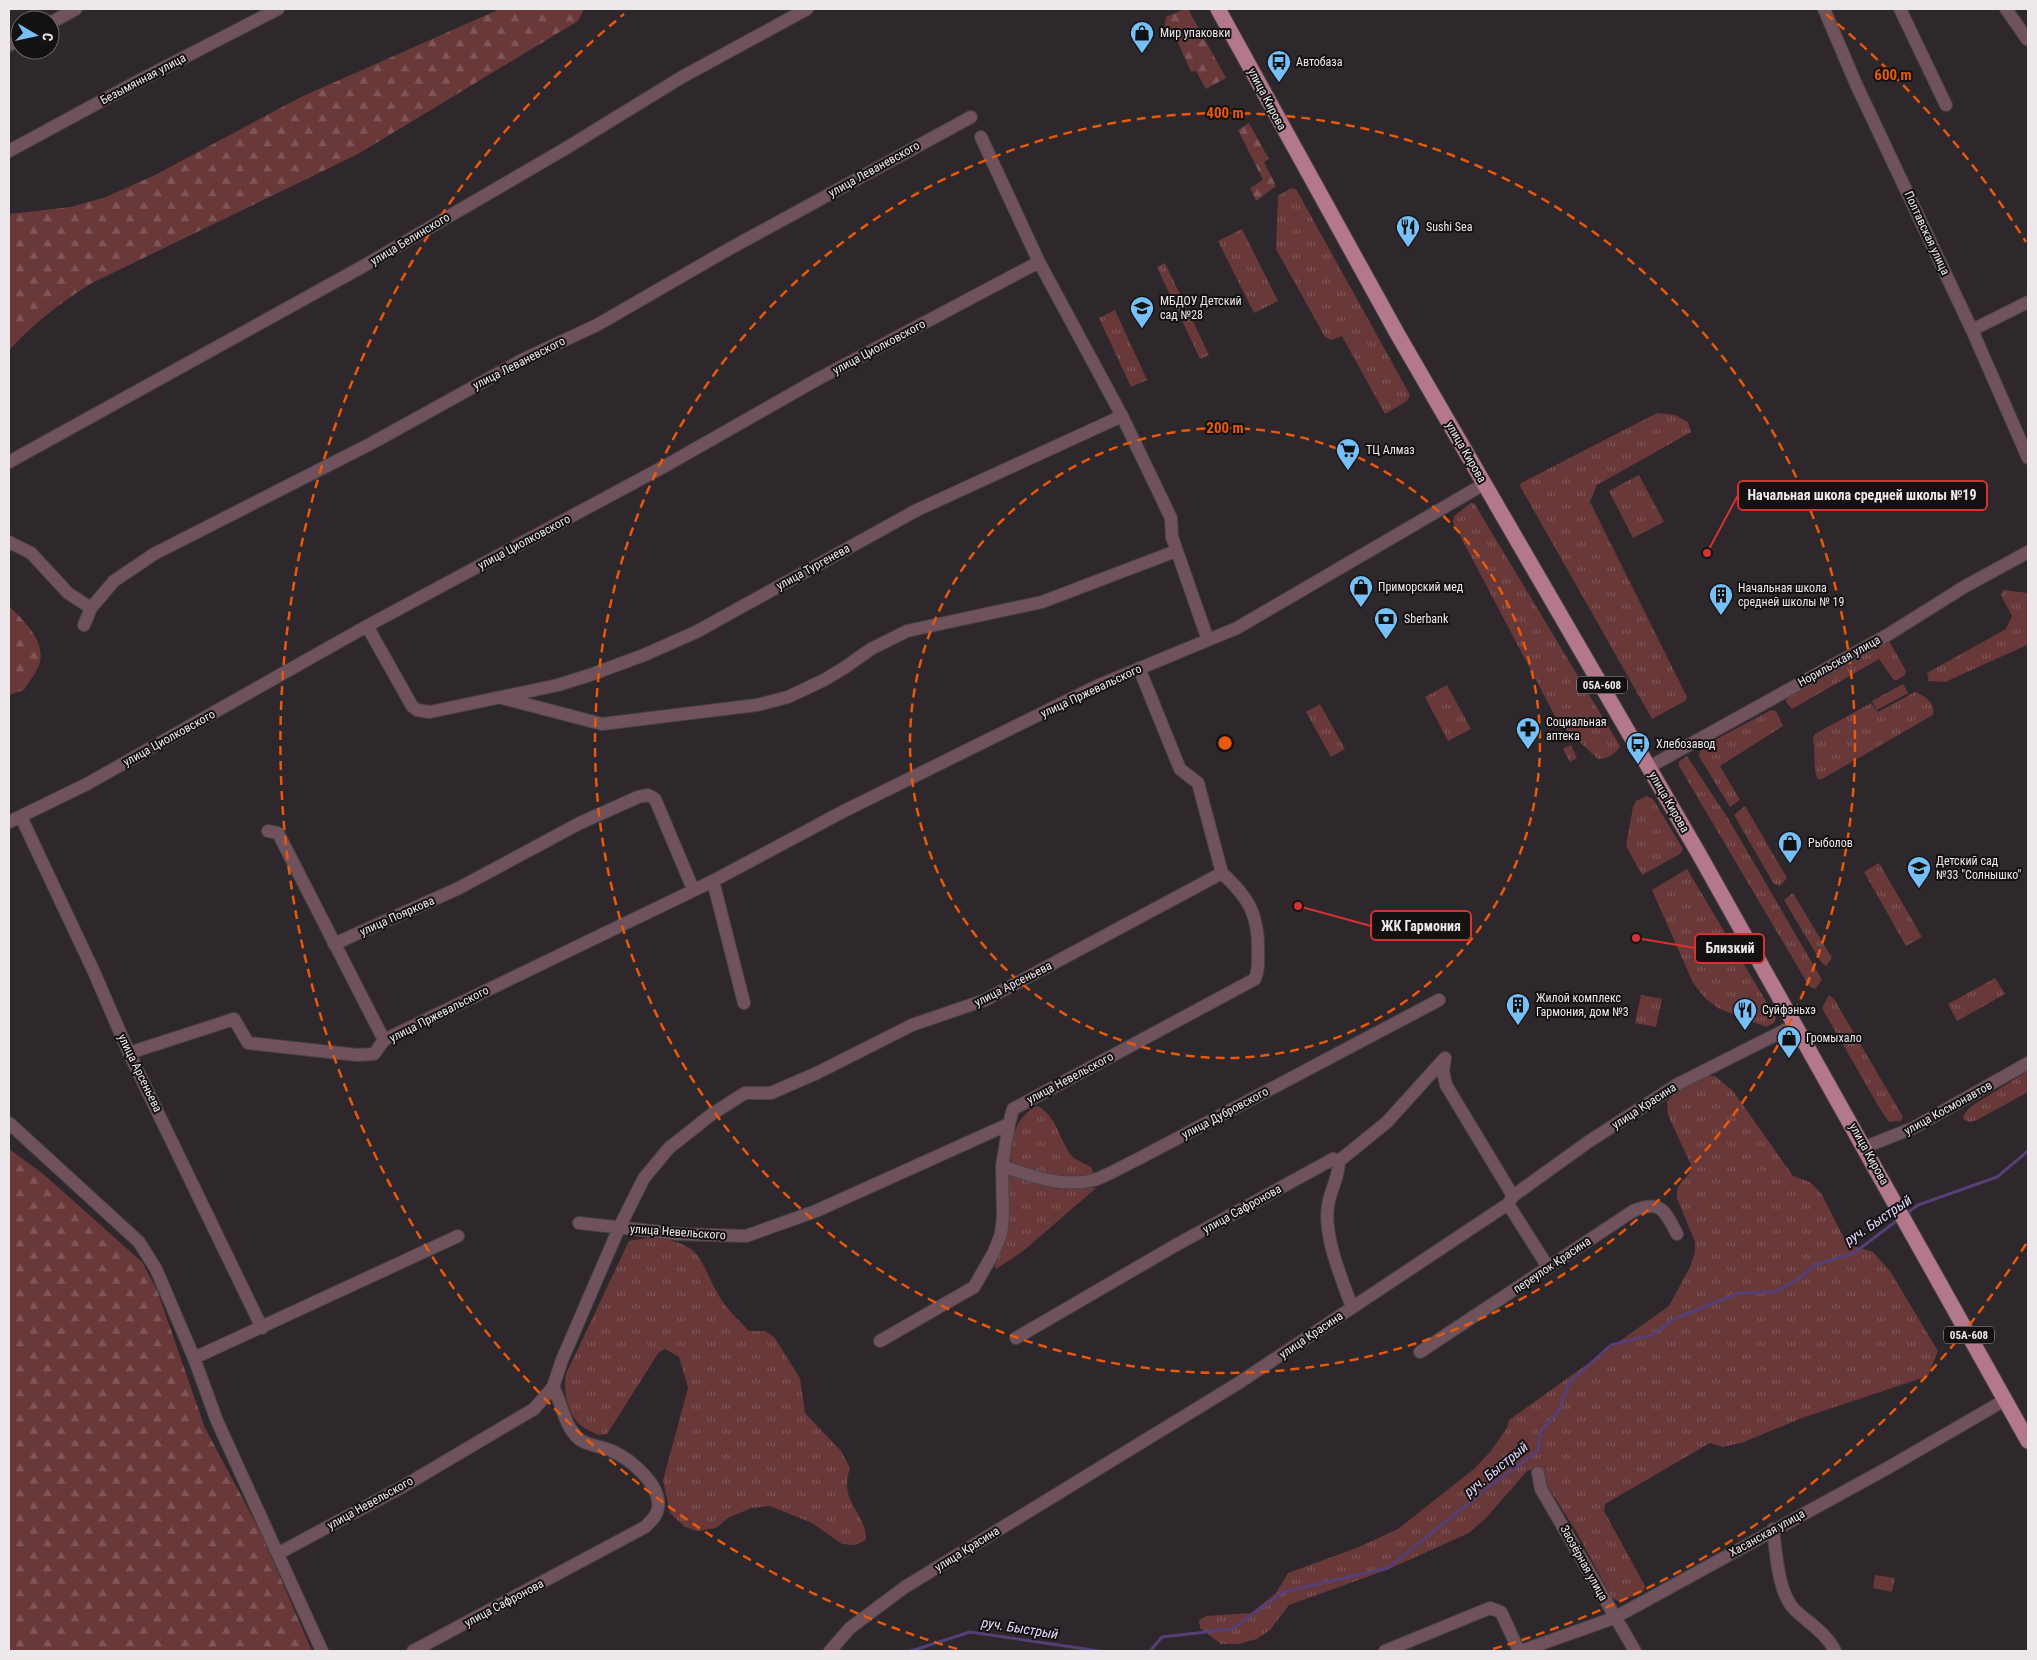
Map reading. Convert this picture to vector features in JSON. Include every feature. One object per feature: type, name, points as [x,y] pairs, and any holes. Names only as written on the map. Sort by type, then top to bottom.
[{"type":"main road","name":"улица Кирова","points":[[1218,9],[1300,160],[1484,484],[1796,1025],[2028,1441]]},
{"type":"street","points":[[60,18],[76,9]]},
{"type":"street","name":"Безымянная улица","points":[[9,151],[142,79],[278,9]]},
{"type":"street","name":"улица Белинского","points":[[9,462],[360,268],[563,150],[682,77],[807,9]]},
{"type":"street","name":"Полтавская улица","points":[[1824,9],[1856,84],[1972,330],[2028,458]]},
{"type":"street","points":[[1900,9],[1946,105]]},
{"type":"street","points":[[2006,9],[2027,39]]},
{"type":"street","name":"улица Леваневского","points":[[84,626],[91,608],[114,580],[154,554],[372,443],[524,359],[597,325],[729,249],[971,117]]},
{"type":"street","points":[[981,137],[1039,262],[1122,416],[1171,518],[1172,537],[1176,551],[1208,640]]},
{"type":"street","name":"улица Циолковского","points":[[9,822],[87,784],[367,626],[665,466],[818,379],[1039,262]]},
{"type":"street","points":[[1972,330],[2028,302]]},
{"type":"street","name":"улица Тургенева","points":[[367,626],[416,710],[430,712],[558,684],[590,675],[696,632],[917,510],[1122,416]]},
{"type":"street","name":"улица Пржевальского","points":[[129,1053],[234,1019],[244,1040],[248,1043],[366,1056],[374,1054],[384,1040],[713,881],[844,811],[1139,668],[1208,640],[1265,613],[1484,484]]},
{"type":"street","points":[[9,542],[31,553],[68,593],[91,608]]},
{"type":"street","points":[[498,697],[602,724],[757,705],[788,698],[824,680],[871,649],[907,631],[1042,602],[1176,551]]},
{"type":"street","name":"Норильская улица","points":[[1649,768],[1890,634],[1964,587],[2028,552]]},
{"type":"street","points":[[1139,668],[1180,769],[1198,783],[1222,873]]},
{"type":"street","name":"улица Пояркова","points":[[334,944],[459,888],[580,824],[638,797],[648,795],[655,799],[693,890]]},
{"type":"street","name":"улица Арсеньева","points":[[21,817],[94,972],[129,1053],[262,1328]]},
{"type":"street","points":[[268,831],[278,833],[384,1040]]},
{"type":"street","name":"улица Арсеньева","points":[[619,1228],[644,1178],[669,1148],[712,1114],[745,1093],[770,1093],[817,1073],[912,1025],[985,1000],[1222,873]]},
{"type":"street","name":"улица Невельского","points":[[279,1553],[402,1487],[534,1408],[553,1387],[562,1360],[619,1228],[679,1234],[746,1236],[816,1212],[1009,1124],[1013,1109],[1254,979],[1257,973],[1258,944],[1256,917],[1244,895],[1222,873]]},
{"type":"street","points":[[713,881],[744,1003]]},
{"type":"street","name":"улица Дубровского","points":[[1002,1166],[1038,1178],[1074,1183],[1095,1180],[1438,1000]]},
{"type":"street","name":"улица Красина","points":[[830,1651],[850,1628],[905,1587],[1237,1384],[1510,1200],[1588,1142],[1678,1084],[1796,1025]]},
{"type":"street","name":"улица Сафронова","points":[[1016,1338],[1334,1158],[1339,1161],[1387,1122],[1445,1058],[1443,1071],[1446,1085],[1510,1200]]},
{"type":"street","name":"улица Космонавтов","points":[[1865,1147],[1913,1128],[2028,1063]]},
{"type":"street","points":[[9,1123],[139,1242],[156,1269],[194,1358],[217,1421],[279,1553],[322,1651]]},
{"type":"street","points":[[880,1341],[974,1287],[994,1252],[1001,1234],[1003,1217],[1002,1166],[1009,1124]]},
{"type":"street","points":[[1339,1161],[1338,1178],[1328,1205],[1328,1220],[1340,1274],[1352,1307]]},
{"type":"street","points":[[1510,1200],[1548,1267]]},
{"type":"street","name":"переулок Красина","points":[[1420,1352],[1633,1211],[1645,1206],[1655,1206],[1665,1211],[1677,1234]]},
{"type":"street","points":[[579,1223],[619,1228]]},
{"type":"street","points":[[194,1358],[458,1236]]},
{"type":"street","name":"улица Сафронова","points":[[413,1651],[594,1556],[646,1527],[656,1516],[659,1507],[658,1500],[648,1479],[637,1466],[614,1451],[583,1442],[577,1437],[568,1424],[553,1387]]},
{"type":"street","name":"Хасанская улица","points":[[1385,1651],[1490,1608],[1501,1612],[1520,1651],[1614,1618],[1773,1529],[1884,1470],[2005,1400]]},
{"type":"street","name":"Заозёрная улица","points":[[1538,1473],[1541,1489],[1614,1618],[1635,1651]]},
{"type":"street","points":[[1773,1529],[1777,1559],[1787,1598],[1794,1609],[1821,1632],[1835,1651]]},
{"type":"green space","points":[[500,9],[584,9],[578,21],[358,154],[92,283],[48,314],[9,350],[9,214],[71,207],[106,197],[155,175],[301,97]]},
{"type":"green space","points":[[1188,9],[1226,78],[1206,89],[1196,71],[1191,72],[1175,36],[1167,38],[1164,30],[1166,17]]},
{"type":"green space","points":[[1249,123],[1269,159],[1264,162],[1276,186],[1256,201],[1250,188],[1263,180],[1238,130]]},
{"type":"green space","points":[[1291,188],[1296,189],[1410,395],[1407,401],[1385,414],[1342,336],[1331,340],[1325,337],[1276,249],[1278,196]]},
{"type":"green space","points":[[1242,229],[1278,301],[1254,313],[1218,241]]},
{"type":"green space","points":[[1165,263],[1209,355],[1200,359],[1157,267]]},
{"type":"green space","points":[[1115,310],[1147,380],[1131,387],[1099,318]]},
{"type":"green space","points":[[1657,413],[1675,415],[1688,422],[1691,432],[1597,485],[1590,502],[1687,697],[1685,701],[1652,719],[1520,486],[1521,483]]},
{"type":"green space","points":[[1639,475],[1664,522],[1633,538],[1609,491]]},
{"type":"green space","points":[[1471,503],[1474,503],[1620,746],[1611,756],[1598,759],[1558,722],[1453,522],[1454,516]]},
{"type":"green space","points":[[2003,590],[2028,593],[2027,645],[1945,682],[1929,681],[1927,673],[2006,629],[2012,616],[2001,595]]},
{"type":"green space","points":[[9,606],[32,631],[41,654],[37,669],[24,690],[9,695]]},
{"type":"green space","points":[[1889,641],[1906,671],[1905,675],[1896,680],[1893,679],[1879,659],[1792,709],[1786,702],[1787,698],[1825,674]]},
{"type":"green space","points":[[1903,684],[1908,693],[1877,710],[1872,701]]},
{"type":"green space","points":[[1447,685],[1471,729],[1448,741],[1425,697]]},
{"type":"green space","points":[[1915,692],[1926,698],[1931,704],[1933,715],[1822,779],[1818,779],[1816,775],[1813,738],[1815,734],[1871,703],[1878,712]]},
{"type":"green space","points":[[1320,704],[1345,749],[1331,757],[1306,712]]},
{"type":"green space","points":[[1771,710],[1776,711],[1783,726],[1720,766],[1740,800],[1730,807],[1699,754],[1702,747]]},
{"type":"green space","points":[[1571,745],[1577,758],[1570,762],[1563,749]]},
{"type":"green space","points":[[1687,756],[1729,820],[1822,980],[1815,989],[1809,986],[1679,766],[1679,762]]},
{"type":"green space","points":[[1647,796],[1653,799],[1683,849],[1680,854],[1642,875],[1626,846],[1633,807],[1636,801]]},
{"type":"green space","points":[[1745,806],[1787,878],[1780,886],[1774,884],[1734,815]]},
{"type":"green space","points":[[1879,863],[1922,937],[1906,946],[1864,872]]},
{"type":"green space","points":[[1687,869],[1776,1018],[1774,1023],[1766,1027],[1718,1008],[1705,998],[1693,983],[1652,890]]},
{"type":"green space","points":[[1793,893],[1832,958],[1826,966],[1821,962],[1784,900]]},
{"type":"green space","points":[[1995,978],[2005,994],[1957,1021],[1948,1004]]},
{"type":"green space","points":[[1641,995],[1662,999],[1656,1027],[1635,1023]]},
{"type":"green space","points":[[1829,995],[1834,999],[1903,1117],[1901,1121],[1889,1122],[1822,1008]]},
{"type":"green space","points":[[2028,1071],[2028,1092],[1977,1120],[1970,1122],[1964,1120],[1963,1116],[1970,1107]]},
{"type":"green space","points":[[1708,1076],[1715,1076],[1733,1091],[1793,1176],[1810,1182],[1821,1193],[1844,1238],[1851,1245],[1873,1252],[1890,1271],[1938,1351],[1928,1376],[1802,1418],[1744,1442],[1723,1447],[1710,1443],[1605,1504],[1604,1511],[1645,1586],[1644,1591],[1620,1602],[1612,1598],[1576,1531],[1538,1471],[1528,1470],[1486,1518],[1469,1533],[1389,1569],[1289,1605],[1270,1630],[1257,1639],[1238,1644],[1221,1644],[1200,1628],[1199,1620],[1206,1616],[1251,1613],[1276,1593],[1288,1573],[1359,1547],[1398,1529],[1474,1469],[1491,1451],[1507,1428],[1509,1420],[1669,1306],[1691,1265],[1695,1251],[1695,1242],[1677,1198],[1678,1187],[1689,1174],[1691,1165],[1668,1115],[1667,1101],[1682,1088]]},
{"type":"green space","points":[[1038,1106],[1051,1118],[1069,1152],[1074,1158],[1092,1168],[1093,1174],[1085,1178],[1064,1178],[1011,1164],[1010,1148],[1015,1130],[1025,1115],[1031,1109]]},
{"type":"green space","points":[[9,1149],[42,1173],[142,1262],[157,1290],[205,1428],[260,1531],[312,1651],[9,1651]]},
{"type":"green space","points":[[1008,1173],[1096,1188],[1022,1252],[996,1269],[994,1263],[1004,1241],[1008,1220]]},
{"type":"green space","points":[[653,1237],[672,1241],[694,1252],[700,1259],[725,1305],[749,1331],[765,1331],[774,1337],[800,1378],[805,1413],[841,1451],[850,1468],[847,1490],[862,1521],[866,1540],[855,1545],[842,1544],[812,1523],[770,1506],[751,1508],[728,1518],[716,1528],[698,1531],[685,1527],[670,1513],[663,1480],[688,1388],[679,1357],[665,1349],[659,1352],[607,1434],[599,1435],[580,1425],[574,1418],[567,1400],[566,1374],[629,1241]]},
{"type":"green space","points":[[1875,1575],[1895,1578],[1892,1592],[1873,1588]]},
{"type":"waterway","name":"руч. Быстрый","points":[[1906,1214],[1918,1205],[1997,1177],[2028,1151]]},
{"type":"waterway","name":"руч. Быстрый","points":[[1150,1651],[1162,1637],[1232,1629],[1283,1592],[1388,1568],[1490,1486],[1538,1451],[1540,1432],[1559,1410],[1569,1383],[1611,1345],[1652,1335],[1674,1319],[1739,1293],[1774,1292],[1797,1280],[1815,1265],[1854,1253],[1899,1219]]},
{"type":"waterway","name":"руч. Быстрый","points":[[911,1651],[970,1632],[1099,1651]]},
{"type":"place","name":"Мир упаковки","points":[[1142,54]]},
{"type":"place","name":"Автобаза","points":[[1279,83]]},
{"type":"place","name":"Sushi Sea","points":[[1408,248]]},
{"type":"place","name":"МБДОУ Детский сад №28","points":[[1142,329]]},
{"type":"place","name":"ТЦ Алмаз","points":[[1348,471]]},
{"type":"place","name":"Начальная школа средней школы №19","points":[[1707,553]]},
{"type":"place","name":"Приморский мед","points":[[1361,608]]},
{"type":"place","name":"Начальная школа средней школы № 19","points":[[1721,616]]},
{"type":"place","name":"Sberbank","points":[[1386,640]]},
{"type":"place","name":"Социальная аптека","points":[[1528,750]]},
{"type":"place","name":"Хлебoзавод","points":[[1638,765]]},
{"type":"place","name":"Рыболов","points":[[1790,864]]},
{"type":"place","name":"Детский сад №33 \"Солнышко\"","points":[[1919,889]]},
{"type":"place","name":"ЖК Гармония","points":[[1298,906]]},
{"type":"place","name":"Близкий","points":[[1636,938]]},
{"type":"place","name":"Жилой комплекс Гармония, дом №3","points":[[1518,1026]]},
{"type":"place","name":"Суйфэньхэ","points":[[1745,1031]]},
{"type":"place","name":"Громыхало","points":[[1789,1059]]}]
